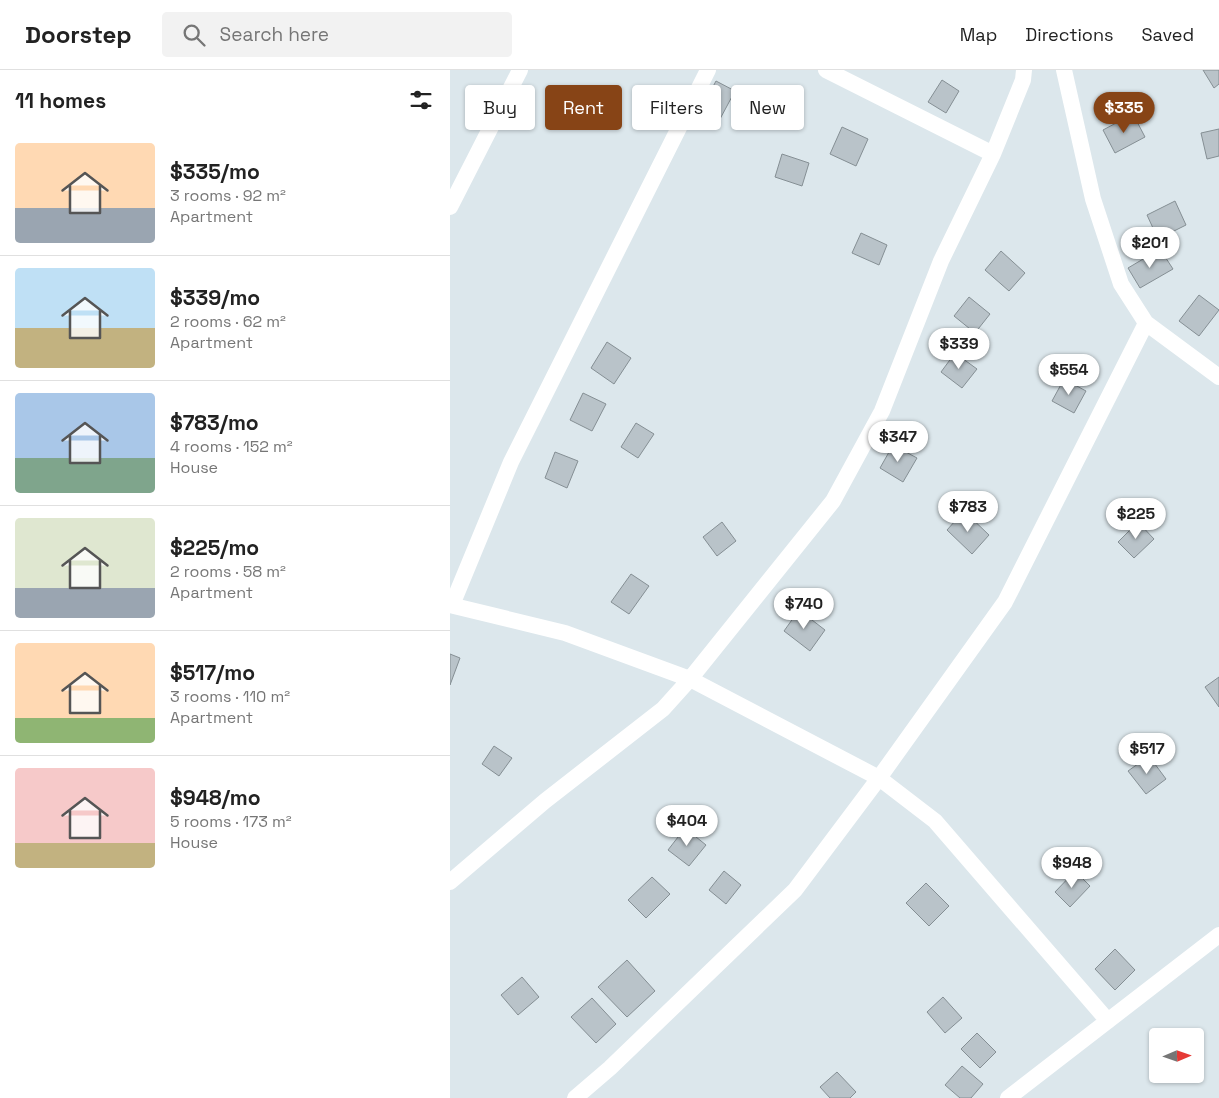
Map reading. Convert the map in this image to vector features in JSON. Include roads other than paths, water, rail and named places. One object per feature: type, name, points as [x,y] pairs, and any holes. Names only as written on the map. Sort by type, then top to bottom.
[{"type":"street","points":[[450,207],[520,70]]},
{"type":"street","points":[[708,70],[511,462],[451,605],[565,633],[690,679],[879,778],[935,821],[1108,1021]]},
{"type":"street","points":[[826,70],[993,154]]},
{"type":"street","points":[[450,882],[545,801],[663,709],[690,679],[833,501],[882,411],[941,261],[993,154],[1024,80],[1024,70]]},
{"type":"street","points":[[1064,70],[1093,199],[1121,284],[1146,323],[1219,377]]},
{"type":"street","points":[[575,1098],[610,1068],[795,890],[879,778],[1005,602],[1146,323]]},
{"type":"street","points":[[1008,1098],[1219,935]]}]
